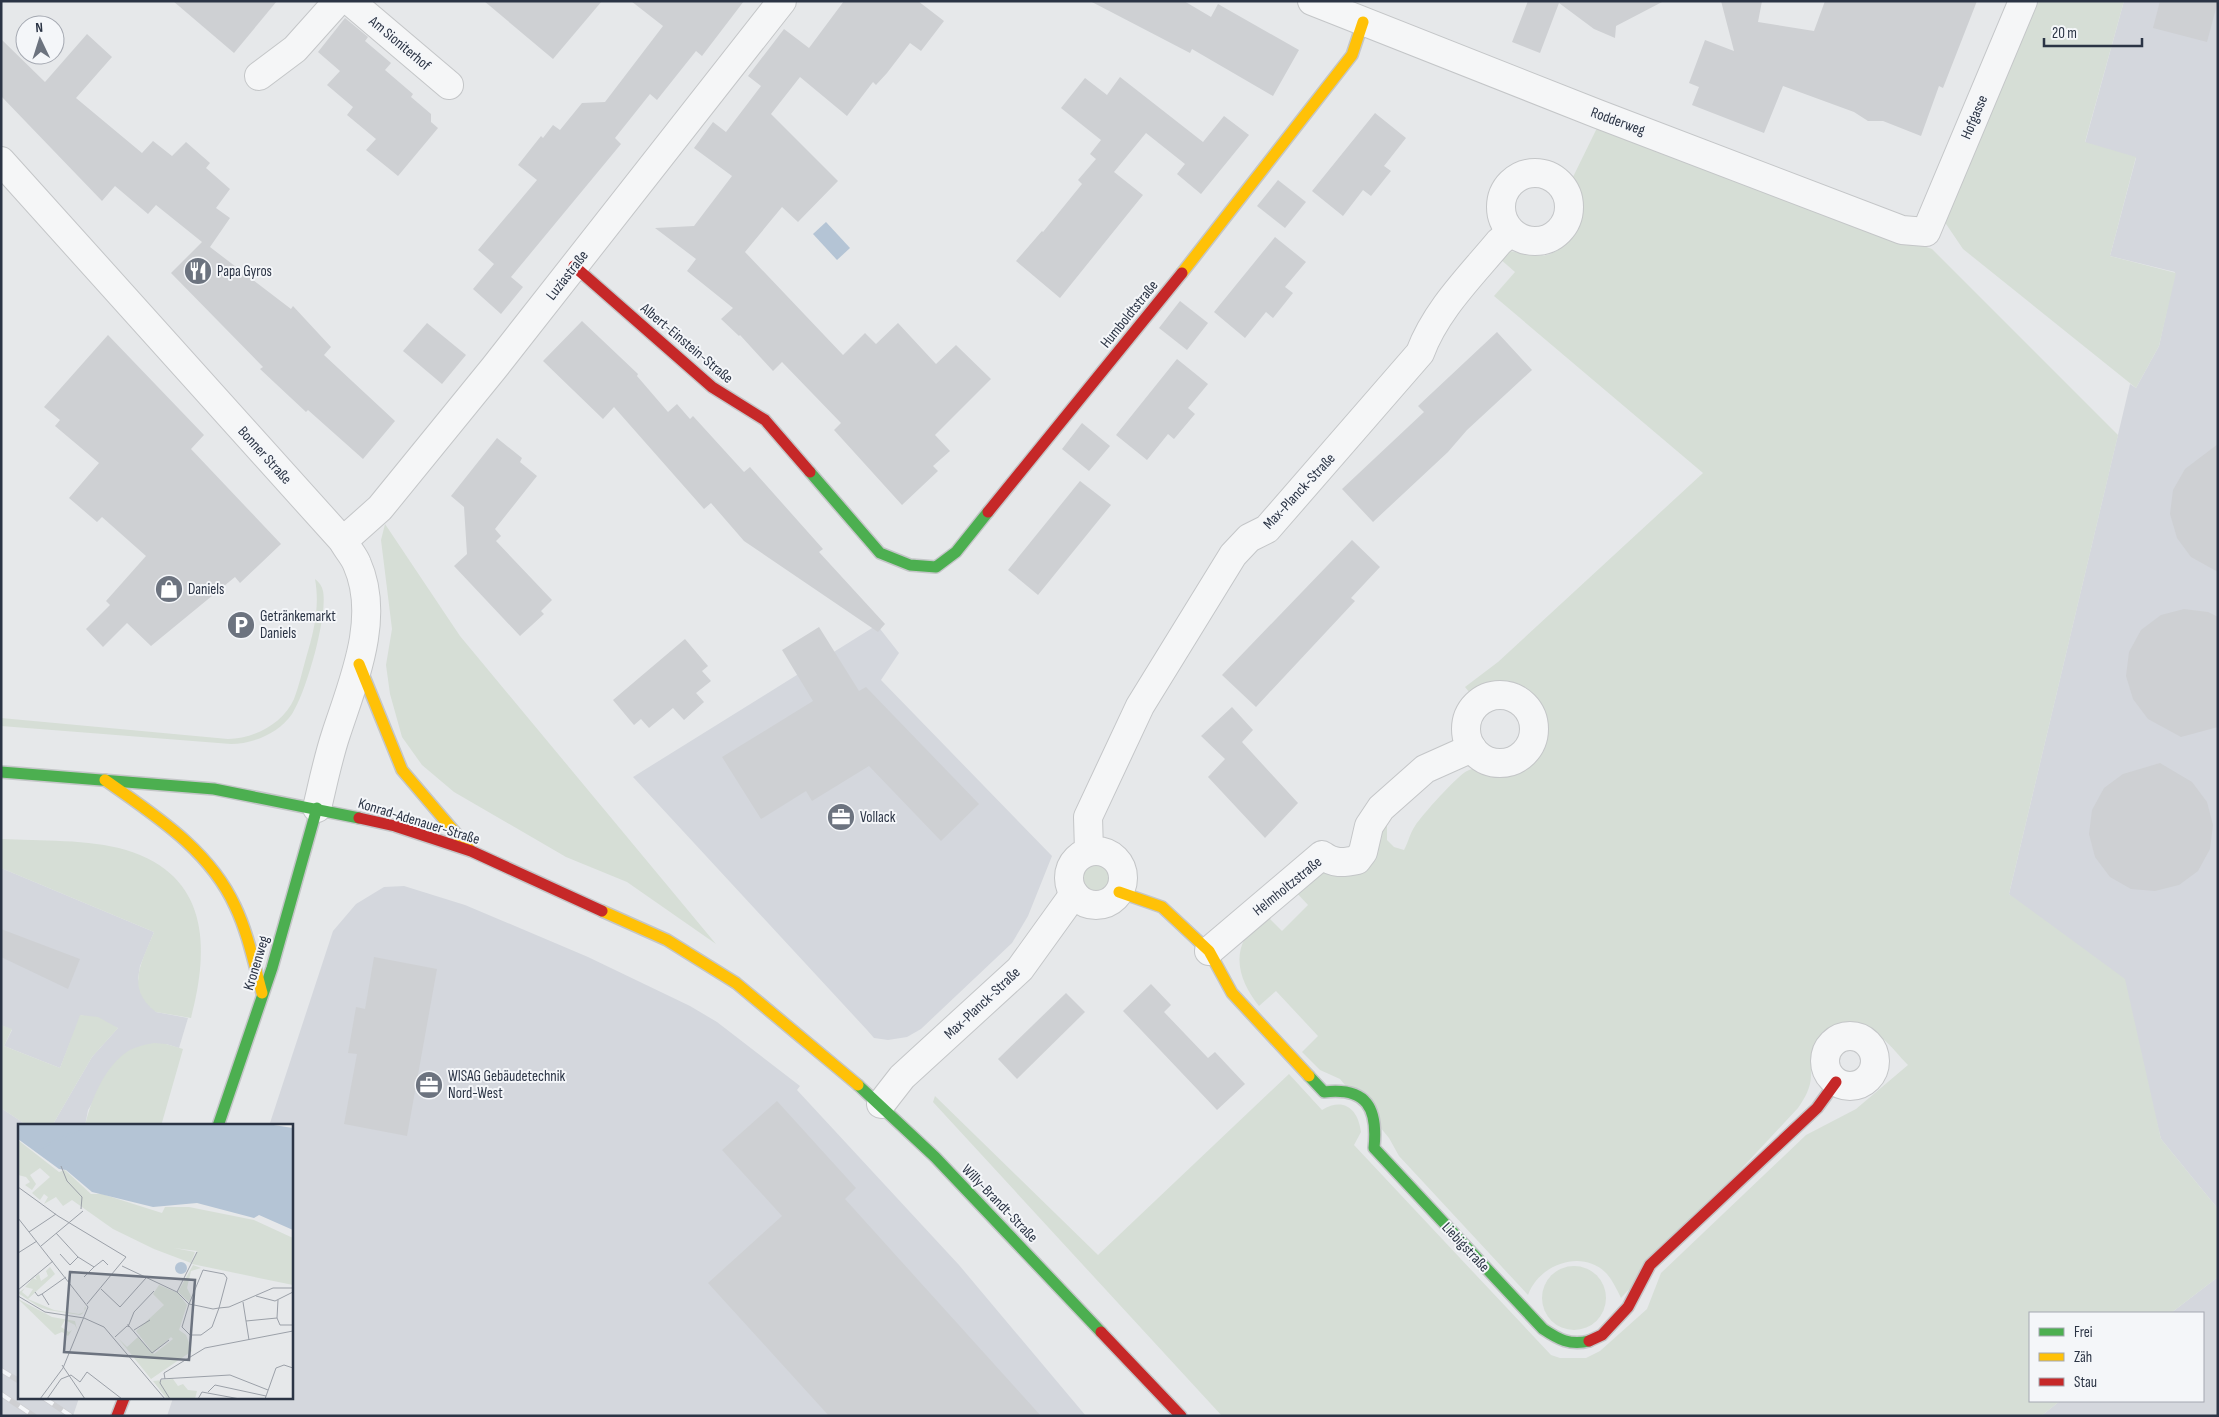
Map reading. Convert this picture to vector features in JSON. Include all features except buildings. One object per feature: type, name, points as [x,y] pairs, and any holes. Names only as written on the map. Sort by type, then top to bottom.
[{"type":"street","points":[[259,76],[295,49],[338,1]]},
{"type":"street","name":"Am Sioniterhof","points":[[350,1],[449,85]]},
{"type":"street","name":"Luziastraße","points":[[343,541],[380,508],[494,368],[782,1]]},
{"type":"street","name":"Rodderweg","points":[[1312,1],[1902,230],[1926,232]]},
{"type":"street","name":"Hofgasse","points":[[1926,232],[2023,1]]},
{"type":"street","name":"Humboldtstraße","points":[[880,553],[910,565],[936,567],[956,552],[1227,217],[1352,55],[1363,22]]},
{"type":"street","name":"Bonner Straße","points":[[1,161],[343,541],[357,564],[364,593],[364,636],[359,664],[333,744],[317,808]]},
{"type":"street","name":"Max-Planck-Straße","points":[[1089,852],[1088,817],[1140,706],[1234,555],[1249,538],[1267,529],[1420,352],[1427,332],[1438,316],[1499,242],[1511,232]]},
{"type":"street","name":"Albert-Einstein-Straße","points":[[574,266],[712,387],[765,420],[880,553]]},
{"type":"street","points":[[359,664],[402,770],[472,851]]},
{"type":"street","name":"Helmholtzstraße","points":[[1208,951],[1322,855],[1332,862],[1344,863],[1357,860],[1363,852],[1369,826],[1381,808],[1425,769],[1472,748]]},
{"type":"street","name":"Konrad-Adenauer-Straße","points":[[1,772],[214,789],[317,808],[395,826],[472,851],[667,940],[736,983],[786,1024]]},
{"type":"street","points":[[104,779],[176,831],[202,856],[231,896],[262,993]]},
{"type":"street","name":"Kronenweg","points":[[219,1124],[304,861],[317,808]]},
{"type":"street","points":[[1100,851],[1110,854],[1118,861],[1123,871],[1124,882],[1120,892],[1112,900],[1102,905],[1092,905],[1082,901],[1074,894],[1069,882],[1070,869],[1077,858],[1089,852],[1100,851]]},
{"type":"street","name":"Liebigstraße","points":[[1120,892],[1162,907],[1208,951],[1232,993],[1324,1092],[1348,1090],[1362,1096],[1372,1109],[1376,1121],[1377,1133],[1374,1148],[1543,1329],[1559,1340],[1573,1343],[1587,1342],[1602,1335],[1616,1321],[1639,1290],[1650,1265],[1818,1108],[1836,1082]]},
{"type":"street","name":"Max-Planck-Straße","points":[[881,1104],[902,1077],[1020,969],[1074,894]]},
{"type":"street","name":"Willy-Brandt-Straße","points":[[786,1024],[881,1104],[935,1156],[1181,1416]]},
{"type":"street","points":[[117,1416],[123,1400]]},
{"type":"shaded area","points":[[2039,1],[2124,1],[2085,142],[2136,157],[2110,256],[2176,273],[2159,346],[2136,388],[1963,249],[1944,221]]},
{"type":"shaded area","points":[[2124,1],[2218,1],[2218,1209],[2161,1139],[2150,1096],[2009,894],[2130,384],[2136,388],[2159,346],[2175,272],[2110,256],[2136,158],[2085,143]]},
{"type":"shaded area","points":[[1597,128],[1932,249],[2118,435],[2009,894],[2125,979],[2161,1139],[2218,1209],[2218,1277],[2172,1312],[2029,1312],[2029,1402],[2059,1402],[2041,1416],[1222,1416],[933,1102],[935,1096],[1098,1255],[1289,1074],[1322,1110],[1330,1106],[1343,1105],[1353,1111],[1357,1117],[1361,1132],[1354,1145],[1551,1355],[1560,1358],[1586,1358],[1600,1351],[1647,1309],[1661,1273],[1806,1135],[1856,1109],[1908,1065],[1884,1039],[1865,1027],[1855,1025],[1844,1026],[1824,1036],[1814,1046],[1810,1084],[1798,1108],[1621,1298],[1607,1274],[1597,1266],[1586,1262],[1574,1261],[1563,1263],[1542,1275],[1528,1295],[1399,1156],[1389,1138],[1340,1079],[1320,1070],[1302,1052],[1318,1036],[1276,991],[1259,1006],[1245,982],[1240,965],[1240,956],[1241,947],[1250,932],[1267,916],[1282,931],[1308,905],[1294,890],[1324,872],[1387,818],[1387,840],[1394,847],[1404,850],[1419,821],[1462,774],[1471,769],[1497,774],[1510,773],[1523,768],[1534,760],[1543,748],[1545,739],[1543,714],[1538,702],[1519,687],[1507,684],[1482,687],[1470,693],[1465,687],[1498,662],[1703,473],[1494,296],[1515,272],[1499,258],[1509,251],[1537,256],[1547,255],[1558,250],[1574,236],[1582,220],[1583,212],[1580,194],[1573,177]]},
{"type":"shaded area","points":[[385,524],[460,636],[716,944],[627,882],[566,857],[454,792],[422,765],[402,737],[390,694],[386,665],[392,629],[381,540]]},
{"type":"shaded area","points":[[315,579],[323,589],[322,618],[315,654],[298,704],[287,721],[273,732],[257,740],[231,744],[1,726],[1,718],[228,739],[257,733],[283,716],[294,699],[314,629],[317,599]]},
{"type":"shaded area","name":"Vollack","points":[[877,625],[899,653],[881,680],[1052,856],[1028,916],[1012,943],[921,1029],[907,1037],[888,1040],[874,1038],[633,777]]},
{"type":"shaded area","points":[[1,839],[80,842],[112,846],[153,861],[174,877],[188,895],[197,917],[201,940],[201,965],[191,1018],[156,1012],[146,1003],[141,993],[138,984],[141,963],[154,932],[1,868]]},
{"type":"shaded area","points":[[1096,860],[1103,861],[1109,865],[1113,871],[1113,885],[1109,891],[1103,895],[1096,896],[1089,895],[1083,891],[1079,885],[1078,878],[1079,871],[1083,865],[1089,861]]},
{"type":"shaded area","points":[[1,868],[154,932],[140,966],[138,979],[156,1012],[188,1018],[179,1048],[166,1044],[114,1066],[88,1110],[85,1124],[53,1124],[92,1057],[118,1028],[81,1015],[60,1068],[4,1046],[12,1030],[1,1025]]},
{"type":"shaded area","points":[[404,886],[465,905],[588,957],[690,1006],[717,1022],[800,1086],[797,1090],[959,1265],[1086,1416],[167,1416],[172,1400],[292,1400],[292,1124],[270,1124],[333,931],[356,904],[384,887]]},
{"type":"shaded area","points":[[80,1015],[98,1017],[118,1028],[92,1057],[53,1124],[25,1124],[1,1108],[1,1025],[12,1029],[4,1046],[60,1068]]},
{"type":"shaded area","points":[[154,1043],[183,1049],[162,1124],[86,1124],[94,1097],[110,1068],[127,1052]]},
{"type":"shaded area","points":[[1,1108],[25,1124],[18,1124],[18,1400],[78,1400],[73,1416],[1,1416]]},
{"type":"shaded area","points":[[1574,1266],[1592,1272],[1600,1280],[1606,1298],[1600,1316],[1592,1324],[1574,1330],[1556,1324],[1548,1316],[1542,1298],[1548,1280],[1556,1272]]},
{"type":"shaded area","points":[[2218,1277],[2218,1416],[2041,1416],[2059,1402],[2204,1402],[2204,1312],[2172,1312]]},
{"type":"water","points":[[826,222],[850,248],[837,260],[813,234]]},
{"type":"railway","points":[[1,1370],[18,1380]]},
{"type":"railway","points":[[1,1394],[34,1416]]},
{"type":"railway","points":[[47,1400],[71,1416]]},
{"type":"traffic: fast","points":[[810,472],[880,553],[910,565],[936,567],[956,552],[988,512]]},
{"type":"traffic: fast","points":[[1,772],[214,789],[359,818]]},
{"type":"traffic: fast","points":[[219,1124],[272,968],[317,808]]},
{"type":"traffic: fast","points":[[1309,1076],[1324,1092],[1339,1091],[1351,1093],[1367,1103],[1374,1122],[1374,1148],[1543,1329],[1565,1341],[1576,1343],[1589,1341]]},
{"type":"traffic: fast","points":[[858,1085],[935,1157],[1101,1332]]},
{"type":"traffic: slow","points":[[1182,273],[1352,55],[1363,22]]},
{"type":"traffic: slow","points":[[359,664],[402,770],[471,851]]},
{"type":"traffic: slow","points":[[105,780],[161,820],[211,867],[224,886],[240,916],[262,993]]},
{"type":"traffic: slow","points":[[1119,892],[1162,907],[1209,951],[1232,993],[1309,1076]]},
{"type":"traffic: slow","points":[[602,911],[667,940],[736,983],[858,1085]]},
{"type":"traffic: jam","points":[[574,266],[712,387],[765,420],[810,472]]},
{"type":"traffic: jam","points":[[988,512],[1182,273]]},
{"type":"traffic: jam","points":[[359,818],[395,826],[471,851],[602,911]]},
{"type":"traffic: jam","points":[[1589,1341],[1602,1335],[1628,1307],[1650,1265],[1817,1108],[1836,1082]]},
{"type":"traffic: jam","points":[[1101,1332],[1181,1416]]},
{"type":"traffic: jam","points":[[117,1416],[123,1400]]},
{"type":"place","name":"Papa Gyros","points":[[198,271]]},
{"type":"place","name":"Daniels","points":[[169,589]]},
{"type":"place","name":"Getränkemarkt Daniels","points":[[241,625]]},
{"type":"place","name":"Vollack","points":[[841,817]]},
{"type":"place","name":"WISAG Gebäudetechnik Nord-West","points":[[429,1085]]}]
